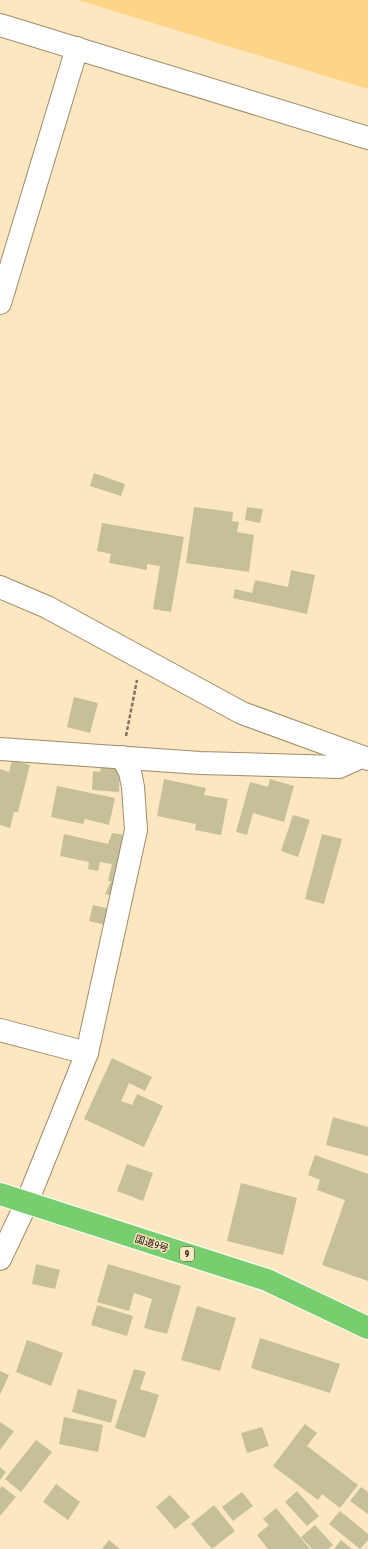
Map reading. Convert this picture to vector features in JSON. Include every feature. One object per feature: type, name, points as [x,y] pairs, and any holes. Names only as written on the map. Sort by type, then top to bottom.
[{"type":"highway","name":"国道9号","points":[[0,1194],[267,1280],[368,1328]]},
{"type":"street","points":[[0,25],[368,138]]},
{"type":"street","points":[[0,302],[77,48]]},
{"type":"street","points":[[0,587],[47,607],[242,713],[364,758]]},
{"type":"street","points":[[0,749],[200,763],[339,768],[364,758]]},
{"type":"street","points":[[0,1259],[27,1202],[87,1053],[136,830],[133,787],[130,772],[122,757]]},
{"type":"street","points":[[0,1030],[87,1053]]},
{"type":"path","points":[[122,757],[142,658]]},
{"type":"shaded area","points":[[78,0],[368,0],[368,89]]},
{"type":"building","points":[[94,473],[125,484],[121,496],[90,486]]},
{"type":"building","points":[[194,507],[233,512],[232,521],[239,522],[237,532],[254,535],[249,572],[186,563]]},
{"type":"building","points":[[247,507],[263,509],[260,523],[245,520]]},
{"type":"building","points":[[102,523],[184,537],[171,612],[153,609],[160,566],[147,564],[147,570],[109,563],[111,554],[97,551]]},
{"type":"building","points":[[291,570],[315,575],[307,614],[233,598],[235,589],[252,593],[255,580],[288,587]]},
{"type":"building","points":[[74,697],[98,703],[90,733],[67,727]]},
{"type":"building","points":[[12,760],[30,765],[18,812],[14,812],[10,828],[0,825],[0,769],[9,772]]},
{"type":"building","points":[[101,766],[120,768],[119,792],[92,790],[93,771],[100,772]]},
{"type":"building","points":[[164,779],[206,788],[204,795],[228,799],[221,835],[195,830],[196,824],[157,816]]},
{"type":"building","points":[[270,779],[294,786],[284,822],[253,813],[247,835],[236,832],[250,782],[268,787]]},
{"type":"building","points":[[57,786],[115,798],[109,825],[85,819],[83,824],[51,817]]},
{"type":"building","points":[[293,815],[310,820],[298,857],[281,851]]},
{"type":"building","points":[[112,833],[130,836],[116,896],[105,894],[111,881],[108,881],[112,864],[100,862],[98,871],[88,869],[89,862],[60,856],[64,834],[108,844]]},
{"type":"building","points":[[322,834],[342,839],[324,904],[305,899]]},
{"type":"building","points":[[93,905],[118,911],[114,927],[89,921]]},
{"type":"building","points":[[112,1058],[152,1077],[145,1091],[129,1083],[121,1101],[132,1105],[137,1094],[163,1106],[144,1147],[84,1119]]},
{"type":"building","points":[[333,1117],[368,1127],[368,1156],[326,1145]]},
{"type":"building","points":[[315,1155],[368,1174],[368,1281],[322,1265],[345,1200],[317,1190],[320,1180],[308,1175]]},
{"type":"building","points":[[127,1164],[153,1173],[143,1201],[117,1191]]},
{"type":"building","points":[[241,1183],[297,1198],[283,1255],[227,1241]]},
{"type":"building","points":[[36,1264],[60,1270],[55,1289],[32,1284]]},
{"type":"building","points":[[108,1264],[181,1286],[167,1334],[144,1328],[152,1299],[134,1293],[129,1311],[97,1302]]},
{"type":"building","points":[[97,1305],[133,1316],[127,1336],[91,1325]]},
{"type":"building","points":[[197,1306],[236,1318],[220,1371],[181,1360]]},
{"type":"building","points":[[260,1338],[340,1364],[330,1393],[251,1368]]},
{"type":"building","points":[[27,1340],[63,1353],[51,1386],[16,1372]]},
{"type":"building","points":[[134,1369],[146,1372],[140,1389],[159,1395],[145,1438],[115,1428]]},
{"type":"building","points":[[0,1371],[9,1375],[0,1395]]},
{"type":"building","points":[[78,1389],[117,1400],[111,1423],[72,1412]]},
{"type":"building","points":[[64,1417],[103,1425],[98,1452],[59,1444]]},
{"type":"building","points":[[0,1422],[14,1431],[0,1450]]},
{"type":"building","points":[[305,1424],[317,1433],[307,1446],[358,1485],[340,1508],[322,1494],[318,1500],[273,1466]]},
{"type":"building","points":[[262,1427],[269,1446],[247,1453],[241,1433]]},
{"type":"building","points":[[36,1440],[52,1452],[21,1492],[5,1479]]},
{"type":"building","points":[[0,1467],[6,1472],[0,1480]]},
{"type":"building","points":[[56,1484],[80,1502],[68,1520],[43,1502]]},
{"type":"building","points":[[2,1486],[16,1497],[0,1516],[0,1488]]},
{"type":"building","points":[[361,1487],[368,1492],[368,1514],[350,1501]]},
{"type":"building","points":[[297,1491],[319,1516],[307,1526],[285,1502]]},
{"type":"building","points":[[242,1492],[253,1506],[233,1521],[222,1507]]},
{"type":"building","points":[[170,1495],[190,1517],[175,1529],[156,1507]]},
{"type":"building","points":[[214,1505],[235,1531],[212,1549],[191,1524]]},
{"type":"building","points":[[276,1508],[310,1549],[268,1549],[257,1535],[269,1525],[263,1519]]},
{"type":"building","points":[[340,1511],[368,1534],[368,1540],[360,1549],[329,1524]]},
{"type":"building","points":[[315,1525],[333,1545],[328,1549],[312,1549],[301,1537]]},
{"type":"building","points":[[109,1540],[120,1549],[102,1549]]},
{"type":"building","points":[[341,1540],[352,1549],[334,1549]]}]
